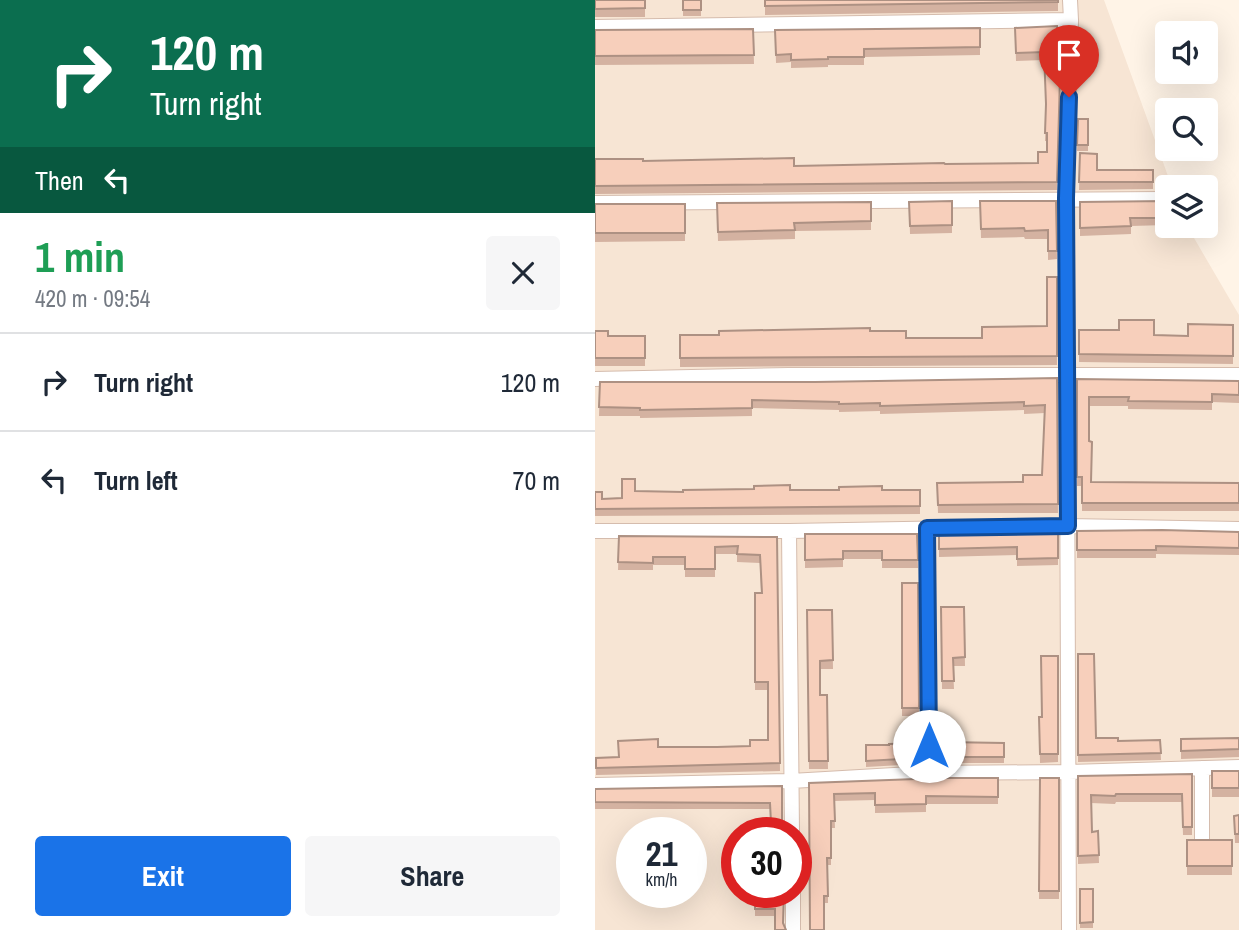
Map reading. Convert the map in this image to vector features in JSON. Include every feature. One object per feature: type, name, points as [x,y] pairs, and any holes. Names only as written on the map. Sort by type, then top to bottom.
[{"type":"street","points":[[1069,930],[1066,198],[1072,20],[1070,0]]},
{"type":"street","points":[[595,27],[1072,20]]},
{"type":"street","points":[[595,203],[1155,199]]},
{"type":"street","points":[[595,379],[789,375],[1239,375]]},
{"type":"street","points":[[595,531],[1068,526],[1239,529]]},
{"type":"street","points":[[927,528],[929,773]]},
{"type":"street","points":[[789,531],[792,817]]},
{"type":"street","points":[[595,785],[791,781],[929,773],[1239,767]]},
{"type":"street","points":[[1202,768],[1202,839]]},
{"type":"street","points":[[793,908],[793,930]]},
{"type":"shaded area","points":[[595,0],[1104,0],[1155,140],[1155,161],[1163,161],[1168,175],[1155,175],[1155,238],[1194,238],[1239,315],[1239,930],[595,930]]},
{"type":"building","points":[[595,0],[645,0],[645,8],[595,9]]},
{"type":"building","points":[[683,0],[701,0],[701,10],[683,10]]},
{"type":"building","points":[[765,0],[1058,0],[1058,2],[765,6]]},
{"type":"building","points":[[1057,26],[1060,77],[1057,182],[595,186],[595,159],[643,161],[794,158],[794,166],[1038,163],[1038,152],[1047,152],[1044,52],[1016,53],[1015,28]]},
{"type":"building","points":[[980,28],[980,47],[864,49],[864,57],[828,59],[791,60],[791,54],[776,55],[775,30]]},
{"type":"building","points":[[753,29],[754,55],[595,56],[595,30]]},
{"type":"building","points":[[1078,119],[1088,119],[1088,145],[1077,145]]},
{"type":"building","points":[[1080,153],[1097,154],[1097,170],[1153,170],[1153,182],[1079,182]]},
{"type":"building","points":[[952,201],[952,225],[910,226],[909,202]]},
{"type":"building","points":[[980,201],[1056,201],[1057,251],[1048,251],[1048,230],[981,229]]},
{"type":"building","points":[[1155,201],[1155,218],[1130,218],[1131,226],[1080,228],[1080,202]]},
{"type":"building","points":[[871,202],[871,221],[794,223],[795,230],[718,232],[717,203]]},
{"type":"building","points":[[595,204],[685,204],[685,233],[595,233]]},
{"type":"building","points":[[1047,277],[1057,277],[1057,356],[680,358],[680,335],[719,335],[719,331],[870,328],[870,331],[906,331],[906,338],[982,338],[982,327],[1047,326]]},
{"type":"building","points":[[1119,320],[1154,320],[1154,335],[1188,336],[1188,324],[1233,325],[1233,356],[1079,354],[1079,330],[1119,330]]},
{"type":"building","points":[[595,331],[608,331],[608,336],[645,336],[645,358],[595,358]]},
{"type":"building","points":[[1057,378],[1058,504],[938,505],[937,483],[1023,482],[1023,475],[1042,475],[1045,405],[1024,406],[1024,402],[880,406],[880,403],[752,400],[752,408],[640,410],[599,407],[600,382]]},
{"type":"building","points":[[1077,379],[1239,381],[1239,395],[1212,394],[1212,402],[1128,401],[1129,397],[1089,397],[1089,441],[1092,442],[1091,482],[1239,483],[1239,503],[1082,503],[1082,477],[1077,477]]},
{"type":"building","points":[[622,479],[635,479],[635,491],[683,492],[790,485],[790,490],[839,490],[839,487],[882,486],[882,490],[920,490],[920,506],[595,509],[595,492],[602,492],[602,499],[622,498]]},
{"type":"building","points":[[1077,531],[1239,532],[1239,548],[1156,546],[1156,550],[1077,550]]},
{"type":"building","points":[[1058,532],[1058,558],[1017,559],[1017,547],[939,549],[939,534]]},
{"type":"building","points":[[805,534],[917,534],[918,560],[882,560],[882,551],[843,551],[843,559],[805,560]]},
{"type":"building","points":[[619,536],[777,537],[780,763],[596,768],[596,758],[619,757],[618,741],[658,739],[658,747],[717,747],[750,746],[750,740],[768,740],[768,682],[755,682],[755,593],[762,593],[760,555],[737,554],[738,546],[715,547],[715,569],[685,569],[685,557],[653,557],[653,563],[618,562]]},
{"type":"building","points":[[902,583],[918,583],[919,708],[902,708]]},
{"type":"building","points":[[941,607],[964,607],[965,657],[953,658],[954,681],[942,681]]},
{"type":"building","points":[[807,610],[832,610],[833,660],[820,661],[820,695],[827,695],[828,761],[809,761]]},
{"type":"building","points":[[1078,654],[1094,654],[1096,738],[1118,738],[1118,741],[1160,740],[1161,753],[1078,755]]},
{"type":"building","points":[[1041,656],[1058,656],[1058,754],[1040,754]]},
{"type":"building","points":[[1239,738],[1239,749],[1181,751],[1181,739]]},
{"type":"building","points":[[944,742],[1004,743],[1004,757],[944,757]]},
{"type":"building","points":[[919,743],[919,758],[866,761],[866,745]]},
{"type":"building","points":[[1212,771],[1239,771],[1239,788],[1212,788]]},
{"type":"building","points":[[1192,774],[1192,827],[1183,827],[1182,794],[1091,795],[1092,832],[1098,831],[1099,855],[1078,856],[1078,776]]},
{"type":"building","points":[[998,778],[998,797],[926,796],[926,804],[875,805],[875,793],[834,794],[835,821],[831,821],[831,858],[827,858],[828,896],[824,896],[824,930],[810,930],[812,817],[809,817],[809,783]]},
{"type":"building","points":[[1040,778],[1059,778],[1059,891],[1039,891]]},
{"type":"building","points":[[782,786],[782,817],[771,817],[770,803],[595,802],[595,789]]},
{"type":"building","points":[[1239,815],[1239,834],[1235,834],[1234,816]]},
{"type":"building","points":[[1187,840],[1232,840],[1232,866],[1187,866]]},
{"type":"building","points":[[1080,889],[1093,889],[1093,922],[1080,923]]},
{"type":"building","points":[[783,908],[783,923],[786,930],[775,930],[775,909],[755,909]]},
{"type":"route","points":[[929,746],[927,528],[1068,526],[1066,198],[1069,97]]}]
